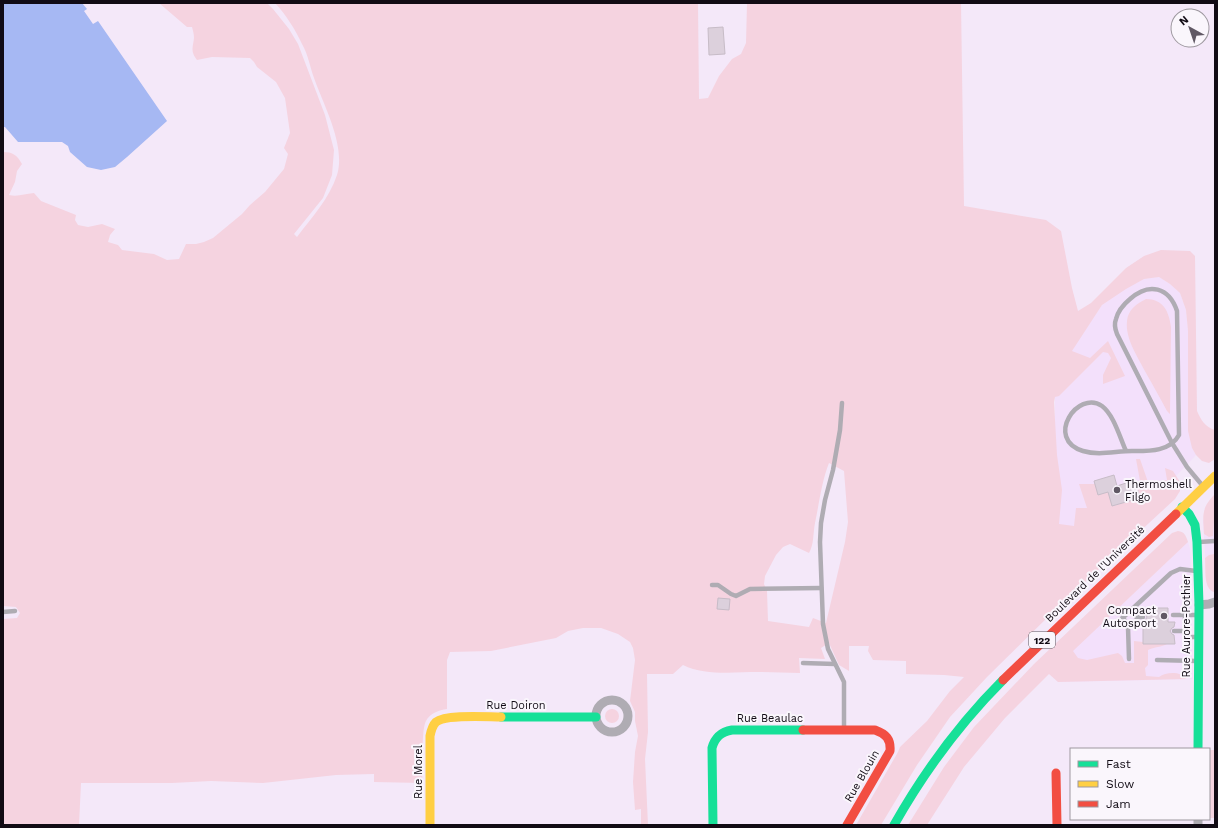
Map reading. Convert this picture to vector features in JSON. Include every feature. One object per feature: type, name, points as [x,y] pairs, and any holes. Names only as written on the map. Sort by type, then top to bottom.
[{"type":"street","name":"Boulevard de l'Université","points":[[894,825],[910,797],[939,754],[985,698],[1215,476]]},
{"type":"street","name":"Rue Aurore-Pothier","points":[[1182,507],[1189,514],[1195,525],[1197,542],[1199,605],[1198,748]]},
{"type":"street","points":[[1199,605],[1215,602]]},
{"type":"street","name":"Rue Doiron","points":[[436,721],[441,718],[451,717],[596,717]]},
{"type":"street","name":"Rue Morel","points":[[430,825],[430,730],[436,721]]},
{"type":"street","name":"Rue Beaulac","points":[[713,825],[712,748],[715,738],[721,733],[727,730],[875,730],[881,731],[888,737]]},
{"type":"street","name":"Rue Blouin","points":[[847,825],[890,751],[891,745],[888,737]]},
{"type":"street","points":[[1056,773],[1057,825]]},
{"type":"lane","points":[[1126,452],[1107,411],[1097,404],[1090,403],[1083,405],[1070,416],[1065,424],[1065,432],[1068,440],[1082,451],[1091,453],[1149,452],[1164,448],[1172,443],[1176,440],[1179,435],[1177,311],[1175,303],[1165,292],[1158,290],[1148,289],[1140,291],[1125,304],[1116,319],[1115,328],[1172,443],[1187,467],[1204,487]]},
{"type":"lane","points":[[842,403],[840,430],[833,470],[825,500],[821,523],[820,542],[824,631],[828,649],[844,686],[844,730]]},
{"type":"lane","points":[[1197,542],[1215,541]]},
{"type":"lane","points":[[1116,624],[1171,573],[1180,570],[1198,571]]},
{"type":"lane","points":[[712,584],[736,596],[750,589],[821,588]]},
{"type":"lane","points":[[3,612],[15,611]]},
{"type":"lane","points":[[1129,612],[1136,617],[1143,617]]},
{"type":"lane","points":[[1173,615],[1199,615]]},
{"type":"lane","points":[[1185,615],[1185,637],[1199,637]]},
{"type":"lane","points":[[1123,617],[1128,627],[1129,659]]},
{"type":"lane","points":[[1174,631],[1185,631]]},
{"type":"lane","points":[[1157,660],[1199,661]]},
{"type":"lane","points":[[803,663],[835,664]]},
{"type":"shaded area","points":[[159,3],[267,3],[289,29],[298,44],[325,115],[334,150],[332,175],[323,198],[294,234],[297,237],[320,208],[334,184],[339,164],[339,152],[333,126],[314,78],[306,52],[290,22],[275,3],[698,3],[699,99],[708,98],[719,76],[732,59],[741,54],[746,43],[747,3],[961,3],[964,206],[1046,220],[1061,231],[1078,311],[1091,303],[1126,268],[1144,256],[1161,250],[1190,251],[1195,256],[1197,411],[1204,423],[1215,430],[1215,459],[1209,463],[1202,461],[1196,455],[1192,448],[1188,431],[1188,331],[1186,310],[1180,293],[1159,277],[1144,279],[1102,305],[1072,351],[1090,358],[1108,341],[1125,376],[1103,384],[1103,375],[1111,358],[1108,353],[1103,352],[1059,396],[1055,397],[1057,455],[1062,490],[1059,524],[1074,526],[1076,508],[1087,508],[1079,484],[1095,484],[1098,495],[1108,492],[1113,506],[1140,498],[1135,483],[1140,481],[1136,459],[1140,459],[1149,485],[1167,480],[1165,468],[1173,471],[1180,482],[1180,491],[1175,499],[1056,609],[987,677],[950,717],[917,765],[881,825],[856,825],[900,747],[927,721],[950,691],[964,677],[906,674],[906,661],[873,660],[868,651],[869,646],[849,646],[849,671],[839,665],[829,643],[821,648],[825,659],[799,658],[800,673],[710,672],[701,671],[683,665],[673,674],[647,674],[648,732],[645,759],[648,825],[641,825],[641,809],[635,810],[633,782],[635,752],[638,736],[635,712],[630,701],[635,660],[633,648],[630,642],[618,634],[601,628],[583,628],[568,631],[556,638],[491,651],[450,652],[447,660],[447,709],[432,714],[424,726],[422,783],[374,782],[374,774],[336,775],[263,783],[211,781],[172,783],[81,783],[79,825],[3,825],[3,619],[17,618],[20,613],[16,607],[3,606],[3,152],[14,155],[22,164],[17,171],[15,182],[9,195],[18,196],[34,193],[41,201],[76,215],[75,220],[78,225],[88,227],[102,224],[115,229],[110,235],[108,242],[118,245],[122,250],[154,254],[167,260],[179,259],[186,244],[196,244],[213,238],[242,214],[265,192],[284,169],[288,154],[284,148],[290,133],[285,98],[276,82],[257,67],[250,58],[212,57],[197,60],[193,51],[194,34],[192,27],[187,27]],"holes":[[[829,463],[844,471],[848,522],[845,542],[826,623],[813,618],[809,627],[768,621],[767,591],[764,584],[765,576],[776,555],[783,547],[790,544],[809,553],[813,543],[815,523]]]},
{"type":"shaded area","points":[[1159,277],[1180,293],[1186,310],[1192,448],[1196,455],[1177,475],[1055,589],[1055,397],[1071,351],[1102,305],[1126,288],[1144,279]]},
{"type":"shaded area","points":[[1146,299],[1157,301],[1164,307],[1169,316],[1171,327],[1170,414],[1136,354],[1128,334],[1127,321],[1129,314],[1136,305]]},
{"type":"shaded area","points":[[1215,494],[1213,536],[1209,537],[1204,534],[1204,512],[1207,503]]},
{"type":"shaded area","points":[[1215,509],[1214,592],[1211,591],[1207,585],[1203,520]]},
{"type":"shaded area","points":[[1178,531],[1184,533],[1188,542],[1073,651],[1078,658],[1087,660],[1118,653],[1122,656],[1125,663],[1134,663],[1134,641],[1143,642],[1143,644],[1167,644],[1148,650],[1148,665],[1145,668],[1146,676],[1159,677],[1165,674],[1173,673],[1184,676],[1186,679],[1058,682],[1049,674],[1005,718],[964,767],[927,825],[908,825],[944,767],[974,727],[1034,664],[1172,533]]},
{"type":"shaded area","points":[[1188,542],[1190,549],[1191,570],[1193,679],[1058,682],[1049,673]]},
{"type":"shaded area","points":[[1214,554],[1214,592],[1208,587],[1205,572],[1205,558]]},
{"type":"shaded area","points":[[609,709],[615,709],[619,713],[619,719],[615,723],[609,723],[605,719],[605,713]]},
{"type":"shaded area","points":[[1210,750],[1215,750],[1215,818],[1210,818]]},
{"type":"water","points":[[3,3],[82,3],[87,9],[84,11],[93,24],[98,21],[167,121],[115,167],[101,170],[87,167],[70,152],[68,146],[62,142],[18,142],[5,127],[3,127]]},
{"type":"building","points":[[723,27],[725,54],[709,55],[708,28]]},
{"type":"building","name":"Thermoshell Filgo","points":[[1114,475],[1117,486],[1135,480],[1140,498],[1112,506],[1108,492],[1098,495],[1094,481]]},
{"type":"building","points":[[718,598],[730,599],[729,610],[717,609]]},
{"type":"building","points":[[1143,608],[1168,608],[1168,622],[1175,622],[1174,627],[1170,631],[1174,635],[1175,644],[1143,644],[1143,621],[1147,617],[1143,613]]},
{"type":"traffic: fast","points":[[1182,507],[1189,514],[1195,525],[1197,542],[1199,605],[1198,748]]},
{"type":"traffic: fast","points":[[894,825],[930,767],[972,713],[1003,680]]},
{"type":"traffic: fast","points":[[501,717],[596,717]]},
{"type":"traffic: fast","points":[[713,825],[712,748],[717,738],[725,732],[732,730],[803,730]]},
{"type":"traffic: slow","points":[[1176,514],[1215,476]]},
{"type":"traffic: slow","points":[[430,825],[430,736],[434,725],[441,719],[448,718],[467,716],[501,717]]},
{"type":"traffic: jam","points":[[1003,680],[1176,514]]},
{"type":"traffic: jam","points":[[803,730],[875,730],[885,735],[889,740],[890,751],[847,825]]},
{"type":"traffic: jam","points":[[1056,773],[1057,825]]},
{"type":"place","name":"Thermoshell Filgo","points":[[1117,490]]},
{"type":"place","name":"Compact Autosport","points":[[1164,616]]}]
